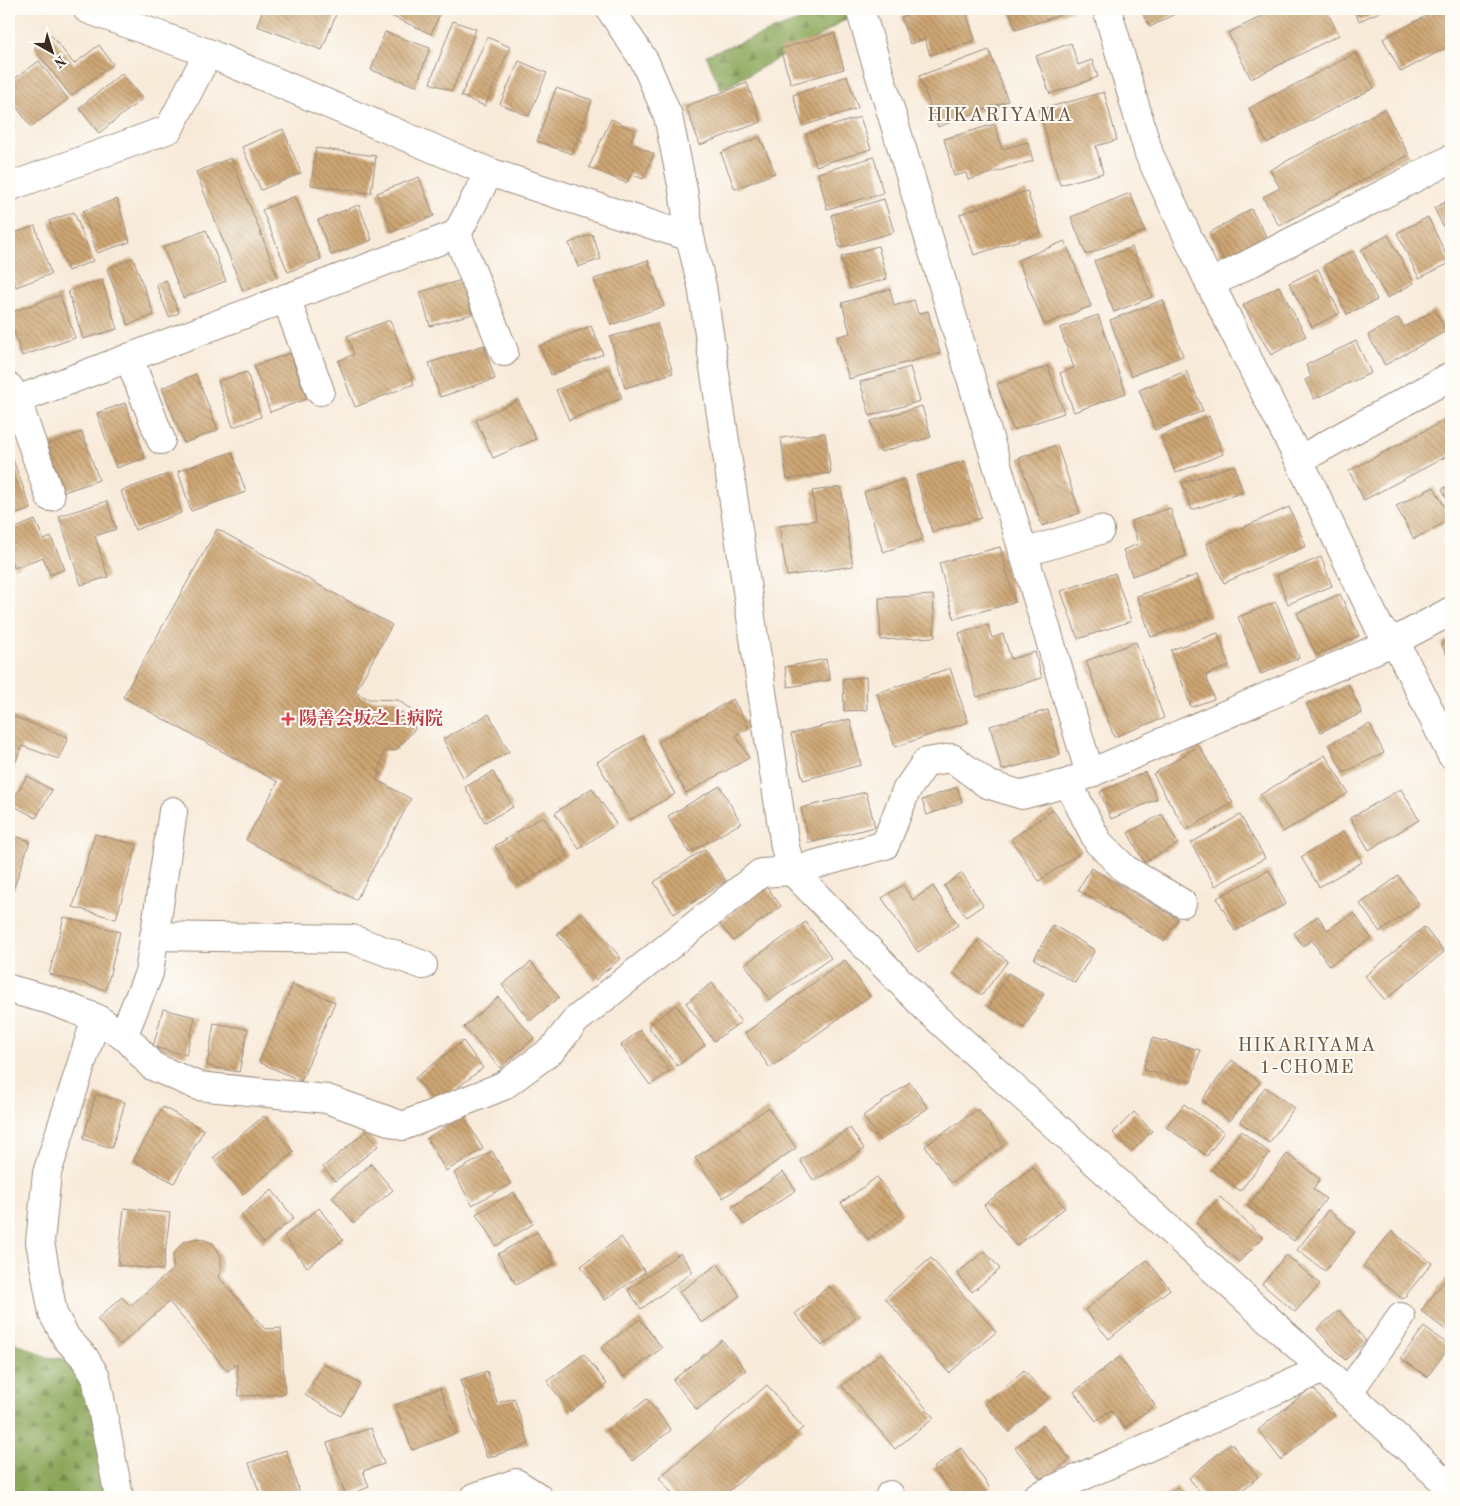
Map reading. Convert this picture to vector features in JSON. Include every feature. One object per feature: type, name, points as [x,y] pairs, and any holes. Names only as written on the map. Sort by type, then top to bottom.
[{"type":"street","points":[[87,9],[208,53],[489,172],[690,237]]},
{"type":"street","points":[[610,9],[645,62],[668,116],[683,190],[690,237],[702,286],[785,847],[792,871],[928,1010],[1451,1488]]},
{"type":"street","points":[[1107,9],[1149,154],[1210,284],[1300,460],[1380,629],[1395,641],[1451,754]]},
{"type":"street","points":[[860,10],[1023,553],[1079,778],[1098,842],[1125,868],[1182,903]]},
{"type":"street","points":[[9,188],[169,129],[208,53]]},
{"type":"street","points":[[1210,284],[1451,159]]},
{"type":"street","points":[[50,496],[11,397],[129,358],[457,234],[489,172]]},
{"type":"street","points":[[457,234],[504,352]]},
{"type":"street","points":[[286,298],[320,391]]},
{"type":"street","points":[[129,358],[161,440]]},
{"type":"street","points":[[1300,460],[1451,376]]},
{"type":"street","points":[[1023,553],[1100,530]]},
{"type":"street","points":[[9,990],[50,1000],[96,1018],[128,1039],[152,1066],[198,1086],[327,1099],[403,1126],[503,1086],[552,1050],[576,1020],[761,873],[792,871],[885,845],[906,791],[926,762],[952,758],[987,784],[1022,796],[1079,778],[1395,641],[1451,611]]},
{"type":"street","points":[[123,1036],[149,973],[173,811]]},
{"type":"street","points":[[154,936],[352,939],[422,965]]},
{"type":"street","points":[[96,1018],[47,1173],[40,1242],[53,1314],[67,1339],[84,1357],[96,1378],[119,1497]]},
{"type":"street","points":[[1348,1393],[1401,1318]]},
{"type":"street","points":[[1036,1497],[1323,1369]]},
{"type":"street","points":[[475,1497],[516,1483],[538,1497]]},
{"type":"green space","points":[[830,9],[861,9],[826,32],[721,90],[706,55]]},
{"type":"green space","points":[[9,1340],[47,1357],[88,1361],[115,1497],[9,1497]]},
{"type":"building","points":[[263,9],[338,9],[322,50],[257,26]]},
{"type":"building","points":[[394,9],[442,9],[431,34],[391,16]]},
{"type":"building","points":[[925,9],[965,9],[975,40],[930,55],[925,39],[910,44],[901,17]]},
{"type":"building","points":[[1009,9],[1077,9],[1016,30]]},
{"type":"building","points":[[1140,9],[1184,9],[1150,27]]},
{"type":"building","points":[[1277,9],[1326,9],[1339,35],[1251,79],[1228,33]]},
{"type":"building","points":[[1353,9],[1386,9],[1359,21]]},
{"type":"building","points":[[1439,9],[1451,9],[1451,45],[1401,72],[1383,39]]},
{"type":"building","points":[[453,21],[476,29],[452,91],[430,83]]},
{"type":"building","points":[[385,32],[430,48],[416,86],[371,70]]},
{"type":"building","points":[[834,33],[844,69],[791,84],[780,49]]},
{"type":"building","points":[[51,35],[74,64],[99,45],[113,64],[71,96],[34,48]]},
{"type":"building","points":[[487,37],[510,47],[485,106],[461,96]]},
{"type":"building","points":[[1071,43],[1078,65],[1092,60],[1098,77],[1050,94],[1036,56]]},
{"type":"building","points":[[989,50],[1008,101],[938,127],[919,76]]},
{"type":"building","points":[[1356,53],[1374,88],[1267,143],[1249,108]]},
{"type":"building","points":[[39,61],[68,99],[31,127],[9,96],[9,83]]},
{"type":"building","points":[[519,61],[547,73],[529,116],[500,104]]},
{"type":"building","points":[[122,73],[142,99],[99,133],[79,108]]},
{"type":"building","points":[[847,76],[858,108],[803,126],[793,95]]},
{"type":"building","points":[[747,83],[761,122],[700,145],[686,106]]},
{"type":"building","points":[[556,88],[592,100],[572,154],[537,141]]},
{"type":"building","points":[[1104,92],[1117,140],[1096,146],[1103,173],[1060,185],[1039,110]]},
{"type":"building","points":[[1384,109],[1409,155],[1279,226],[1263,197],[1280,188],[1270,170]]},
{"type":"building","points":[[860,117],[871,149],[816,166],[806,134]]},
{"type":"building","points":[[9,118],[15,128],[9,132]]},
{"type":"building","points":[[611,119],[635,130],[630,143],[654,154],[643,179],[631,174],[626,183],[589,167]]},
{"type":"building","points":[[995,124],[1002,149],[1028,142],[1033,161],[968,180],[966,173],[954,176],[944,139]]},
{"type":"building","points":[[283,129],[301,173],[261,190],[242,147]]},
{"type":"building","points":[[760,137],[775,173],[735,189],[721,153]]},
{"type":"building","points":[[316,148],[376,156],[371,193],[311,185]]},
{"type":"building","points":[[874,157],[883,193],[827,209],[818,173]]},
{"type":"building","points":[[231,158],[278,277],[243,291],[196,172]]},
{"type":"building","points":[[419,177],[434,216],[392,232],[377,193]]},
{"type":"building","points":[[1027,191],[1041,233],[974,255],[960,214]]},
{"type":"building","points":[[1130,193],[1145,231],[1086,255],[1071,217]]},
{"type":"building","points":[[295,196],[321,259],[288,272],[262,210]]},
{"type":"building","points":[[117,199],[130,242],[97,253],[83,211]]},
{"type":"building","points":[[884,199],[894,232],[840,248],[831,215]]},
{"type":"building","points":[[1451,199],[1451,242],[1434,208]]},
{"type":"building","points":[[359,205],[372,240],[331,255],[318,220]]},
{"type":"building","points":[[1251,209],[1268,239],[1226,263],[1209,233]]},
{"type":"building","points":[[74,212],[93,261],[68,271],[49,221]]},
{"type":"building","points":[[1428,217],[1450,263],[1419,278],[1397,233]]},
{"type":"building","points":[[35,226],[51,274],[16,287],[9,267],[9,235]]},
{"type":"building","points":[[206,230],[226,281],[183,298],[163,247]]},
{"type":"building","points":[[592,234],[601,259],[578,267],[569,243]]},
{"type":"building","points":[[1388,235],[1414,283],[1387,298],[1361,250]]},
{"type":"building","points":[[1065,241],[1091,306],[1044,325],[1018,260]]},
{"type":"building","points":[[878,246],[887,279],[850,289],[841,257]]},
{"type":"building","points":[[1132,247],[1152,297],[1114,312],[1094,261]]},
{"type":"building","points":[[1353,251],[1377,300],[1347,314],[1324,265]]},
{"type":"building","points":[[133,258],[154,315],[128,325],[107,269]]},
{"type":"building","points":[[648,260],[664,306],[611,325],[594,279]]},
{"type":"building","points":[[1318,269],[1340,313],[1312,327],[1289,283]]},
{"type":"building","points":[[102,280],[117,329],[83,339],[68,291]]},
{"type":"building","points":[[166,280],[179,313],[169,317],[156,284]]},
{"type":"building","points":[[462,280],[472,314],[430,326],[420,292]]},
{"type":"building","points":[[1279,286],[1306,336],[1271,355],[1243,305]]},
{"type":"building","points":[[890,289],[894,306],[914,300],[918,314],[928,311],[940,353],[849,379],[837,337],[850,333],[842,303]]},
{"type":"building","points":[[60,295],[75,338],[22,356],[9,313]]},
{"type":"building","points":[[1163,300],[1183,356],[1131,376],[1110,320]]},
{"type":"building","points":[[1435,310],[1446,331],[1385,365],[1368,335],[1398,318],[1404,327]]},
{"type":"building","points":[[1098,315],[1126,393],[1074,412],[1060,373],[1074,368],[1060,328]]},
{"type":"building","points":[[390,320],[414,384],[355,407],[338,361],[354,354],[347,336]]},
{"type":"building","points":[[657,323],[673,373],[625,388],[610,337]]},
{"type":"building","points":[[591,326],[603,354],[551,375],[540,346]]},
{"type":"building","points":[[1356,341],[1371,373],[1314,399],[1305,380],[1311,377],[1306,365]]},
{"type":"building","points":[[484,345],[495,379],[440,397],[429,363]]},
{"type":"building","points":[[290,353],[307,399],[270,412],[254,366]]},
{"type":"building","points":[[1048,366],[1064,413],[1013,430],[997,384]]},
{"type":"building","points":[[910,367],[920,401],[870,416],[860,382]]},
{"type":"building","points":[[609,368],[622,398],[569,420],[556,390]]},
{"type":"building","points":[[1186,371],[1203,411],[1155,430],[1139,390]]},
{"type":"building","points":[[247,372],[261,417],[233,427],[218,381]]},
{"type":"building","points":[[196,374],[218,430],[184,443],[162,388]]},
{"type":"building","points":[[518,400],[536,439],[493,458],[476,420]]},
{"type":"building","points":[[125,403],[145,458],[116,468],[97,413]]},
{"type":"building","points":[[922,406],[931,437],[881,452],[871,421]]},
{"type":"building","points":[[1209,416],[1223,454],[1176,473],[1161,436]]},
{"type":"building","points":[[1445,420],[1451,431],[1451,454],[1364,500],[1349,471]]},
{"type":"building","points":[[82,432],[99,480],[64,492],[48,444]]},
{"type":"building","points":[[825,433],[831,473],[787,479],[781,438]]},
{"type":"building","points":[[1057,445],[1080,513],[1042,526],[1019,458]]},
{"type":"building","points":[[232,452],[246,492],[191,511],[178,471]]},
{"type":"building","points":[[12,457],[31,509],[9,517],[9,458]]},
{"type":"building","points":[[965,461],[981,518],[932,532],[916,476]]},
{"type":"building","points":[[1234,465],[1243,492],[1192,510],[1182,483]]},
{"type":"building","points":[[168,474],[181,513],[135,530],[121,491]]},
{"type":"building","points":[[904,479],[923,539],[883,552],[864,492]]},
{"type":"building","points":[[1451,485],[1451,507],[1442,489]]},
{"type":"building","points":[[841,487],[853,566],[787,576],[779,526],[816,520],[812,491]]},
{"type":"building","points":[[1434,487],[1451,519],[1414,539],[1396,506]]},
{"type":"building","points":[[107,501],[116,529],[95,536],[108,577],[81,585],[59,516]]},
{"type":"building","points":[[1289,507],[1306,546],[1224,583],[1206,544]]},
{"type":"building","points":[[1170,508],[1186,556],[1132,576],[1123,550],[1138,544],[1131,521]]},
{"type":"building","points":[[35,520],[44,540],[51,537],[65,569],[50,575],[43,557],[14,568],[9,555],[9,531]]},
{"type":"building","name":"陽善会坂之上病院","points":[[217,529],[392,625],[355,692],[369,699],[398,700],[410,709],[415,729],[396,750],[384,751],[377,780],[411,799],[356,900],[246,840],[278,782],[123,697]]},
{"type":"building","points":[[1000,547],[1015,602],[954,619],[939,563]]},
{"type":"building","points":[[1321,557],[1332,586],[1288,604],[1277,575]]},
{"type":"building","points":[[1115,573],[1131,621],[1078,639],[1061,591]]},
{"type":"building","points":[[1197,575],[1211,616],[1151,637],[1137,596]]},
{"type":"building","points":[[1340,594],[1359,636],[1316,655],[1297,613]]},
{"type":"building","points":[[933,595],[935,637],[881,640],[879,598]]},
{"type":"building","points":[[1276,602],[1299,658],[1261,674],[1238,617]]},
{"type":"building","points":[[988,625],[992,638],[1003,634],[1011,659],[1035,652],[1042,678],[977,697],[959,633]]},
{"type":"building","points":[[1218,633],[1229,666],[1206,675],[1214,699],[1191,707],[1171,650]]},
{"type":"building","points":[[1451,638],[1451,663],[1441,644]]},
{"type":"building","points":[[1136,642],[1164,718],[1114,737],[1086,661]]},
{"type":"building","points":[[826,659],[830,680],[788,687],[785,667]]},
{"type":"building","points":[[950,668],[968,722],[895,747],[877,693]]},
{"type":"building","points":[[866,677],[867,710],[844,711],[843,679]]},
{"type":"building","points":[[1348,684],[1362,713],[1321,732],[1306,704]]},
{"type":"building","points":[[733,699],[749,728],[736,735],[749,758],[686,793],[658,742]]},
{"type":"building","points":[[1048,710],[1060,755],[1002,770],[990,726]]},
{"type":"building","points":[[489,714],[509,752],[463,777],[443,739]]},
{"type":"building","points":[[9,715],[68,737],[59,759],[22,746],[11,773],[9,772]]},
{"type":"building","points":[[850,719],[861,765],[803,780],[791,734]]},
{"type":"building","points":[[1370,724],[1384,753],[1343,773],[1329,744]]},
{"type":"building","points":[[642,736],[675,794],[630,820],[597,762]]},
{"type":"building","points":[[1199,746],[1233,803],[1186,830],[1153,774]]},
{"type":"building","points":[[1325,755],[1348,793],[1283,832],[1260,795]]},
{"type":"building","points":[[493,772],[513,807],[485,822],[465,787]]},
{"type":"building","points":[[1145,772],[1157,799],[1111,819],[1100,792]]},
{"type":"building","points":[[27,776],[52,790],[36,818],[11,804]]},
{"type":"building","points":[[720,786],[741,823],[689,853],[668,816]]},
{"type":"building","points":[[957,787],[962,802],[927,815],[922,800]]},
{"type":"building","points":[[592,788],[616,824],[579,849],[555,813]]},
{"type":"building","points":[[1401,789],[1419,820],[1369,850],[1350,818]]},
{"type":"building","points":[[866,792],[875,827],[809,843],[801,808]]},
{"type":"building","points":[[1053,810],[1081,852],[1039,881],[1011,839]]},
{"type":"building","points":[[1162,814],[1178,844],[1144,862],[1128,833]]},
{"type":"building","points":[[1240,815],[1265,858],[1215,886],[1191,843]]},
{"type":"building","points":[[543,816],[568,855],[519,885],[495,846]]},
{"type":"building","points":[[1344,831],[1362,862],[1319,887],[1301,857]]},
{"type":"building","points":[[9,834],[30,841],[9,902]]},
{"type":"building","points":[[95,834],[137,845],[116,919],[73,907]]},
{"type":"building","points":[[705,849],[726,881],[674,914],[654,882]]},
{"type":"building","points":[[1091,868],[1178,919],[1164,941],[1078,890]]},
{"type":"building","points":[[1269,870],[1286,904],[1235,931],[1217,898]]},
{"type":"building","points":[[962,873],[983,905],[966,917],[944,886]]},
{"type":"building","points":[[1398,876],[1419,904],[1380,932],[1360,904]]},
{"type":"building","points":[[903,885],[913,900],[933,886],[958,925],[918,952],[882,898]]},
{"type":"building","points":[[767,887],[781,906],[733,941],[719,923]]},
{"type":"building","points":[[582,912],[621,958],[595,980],[557,934]]},
{"type":"building","points":[[1354,913],[1371,938],[1329,966],[1312,940],[1303,946],[1294,933],[1318,916],[1327,930]]},
{"type":"building","points":[[64,917],[120,932],[106,990],[49,974]]},
{"type":"building","points":[[806,922],[831,958],[770,1000],[745,964]]},
{"type":"building","points":[[1053,925],[1095,950],[1075,983],[1034,959]]},
{"type":"building","points":[[1424,927],[1444,952],[1385,1000],[1365,976]]},
{"type":"building","points":[[979,939],[1008,961],[982,995],[953,973]]},
{"type":"building","points":[[845,960],[870,996],[770,1068],[745,1033]]},
{"type":"building","points":[[531,962],[559,997],[530,1021],[502,985]]},
{"type":"building","points":[[1008,973],[1044,994],[1024,1028],[989,1007]]},
{"type":"building","points":[[712,983],[741,1022],[714,1041],[686,1003]]},
{"type":"building","points":[[293,984],[335,1002],[301,1081],[259,1062]]},
{"type":"building","points":[[498,997],[534,1038],[500,1068],[464,1027]]},
{"type":"building","points":[[676,1005],[705,1045],[677,1066],[648,1026]]},
{"type":"building","points":[[163,1009],[195,1017],[186,1055],[153,1047]]},
{"type":"building","points":[[214,1023],[248,1029],[239,1072],[207,1066]]},
{"type":"building","points":[[640,1030],[670,1071],[650,1085],[621,1045]]},
{"type":"building","points":[[1152,1038],[1200,1050],[1191,1082],[1143,1070]]},
{"type":"building","points":[[463,1041],[483,1068],[436,1104],[415,1078]]},
{"type":"building","points":[[1232,1060],[1260,1082],[1230,1121],[1202,1100]]},
{"type":"building","points":[[910,1082],[928,1108],[880,1141],[863,1116]]},
{"type":"building","points":[[1265,1087],[1294,1108],[1269,1143],[1240,1122]]},
{"type":"building","points":[[96,1094],[125,1102],[112,1148],[83,1139]]},
{"type":"building","points":[[1184,1104],[1224,1132],[1207,1156],[1166,1127]]},
{"type":"building","points":[[163,1107],[204,1130],[174,1183],[133,1161]]},
{"type":"building","points":[[768,1108],[796,1148],[723,1198],[695,1158]]},
{"type":"building","points":[[978,1109],[1004,1145],[951,1183],[925,1146]]},
{"type":"building","points":[[1134,1112],[1152,1131],[1131,1152],[1113,1133]]},
{"type":"building","points":[[264,1116],[294,1152],[243,1194],[213,1158]]},
{"type":"building","points":[[464,1116],[483,1149],[446,1171],[427,1138]]},
{"type":"building","points":[[850,1128],[864,1149],[814,1181],[800,1160]]},
{"type":"building","points":[[366,1131],[378,1146],[335,1181],[323,1167]]},
{"type":"building","points":[[1241,1131],[1270,1153],[1240,1191],[1212,1170]]},
{"type":"building","points":[[492,1151],[511,1184],[472,1205],[454,1173]]},
{"type":"building","points":[[1287,1154],[1320,1179],[1313,1189],[1326,1199],[1294,1241],[1248,1206]]},
{"type":"building","points":[[371,1164],[393,1190],[354,1223],[332,1197]]},
{"type":"building","points":[[1033,1167],[1065,1208],[1016,1246],[984,1205]]},
{"type":"building","points":[[783,1172],[796,1190],[744,1225],[732,1207]]},
{"type":"building","points":[[877,1177],[903,1213],[868,1239],[841,1203]]},
{"type":"building","points":[[272,1190],[294,1218],[263,1243],[241,1215]]},
{"type":"building","points":[[514,1192],[533,1224],[496,1246],[476,1214]]},
{"type":"building","points":[[1220,1197],[1263,1238],[1239,1262],[1196,1222]]},
{"type":"building","points":[[124,1208],[170,1213],[163,1270],[118,1265]]},
{"type":"building","points":[[319,1208],[343,1240],[307,1267],[284,1236]]},
{"type":"building","points":[[1328,1210],[1355,1232],[1325,1271],[1297,1250]]},
{"type":"building","points":[[1392,1231],[1432,1263],[1403,1299],[1363,1266]]},
{"type":"building","points":[[537,1232],[555,1263],[516,1285],[498,1254]]},
{"type":"building","points":[[621,1237],[645,1272],[605,1300],[581,1266]]},
{"type":"building","points":[[198,1238],[213,1243],[221,1256],[221,1272],[218,1276],[265,1329],[281,1328],[285,1394],[239,1396],[237,1364],[228,1371],[169,1302],[120,1345],[97,1319],[122,1297],[130,1306],[173,1269],[173,1255],[183,1242]]},
{"type":"building","points":[[985,1251],[1000,1269],[972,1292],[957,1273]]},
{"type":"building","points":[[680,1253],[693,1272],[641,1309],[628,1290]]},
{"type":"building","points":[[1286,1255],[1320,1284],[1295,1312],[1262,1284]]},
{"type":"building","points":[[931,1258],[996,1332],[949,1373],[885,1298]]},
{"type":"building","points":[[1147,1260],[1170,1289],[1109,1339],[1085,1310]]},
{"type":"building","points":[[718,1264],[740,1296],[702,1323],[679,1292]]},
{"type":"building","points":[[1451,1272],[1451,1334],[1421,1311]]},
{"type":"building","points":[[829,1286],[856,1318],[822,1346],[795,1314]]},
{"type":"building","points":[[1339,1310],[1366,1341],[1345,1360],[1317,1329]]},
{"type":"building","points":[[640,1319],[662,1348],[623,1377],[601,1348]]},
{"type":"building","points":[[1424,1327],[1450,1346],[1427,1377],[1401,1358]]},
{"type":"building","points":[[722,1340],[746,1370],[697,1410],[673,1380]]},
{"type":"building","points":[[881,1353],[934,1418],[895,1449],[842,1386]]},
{"type":"building","points":[[584,1354],[607,1384],[570,1412],[547,1381]]},
{"type":"building","points":[[1119,1357],[1155,1405],[1124,1428],[1111,1410],[1096,1421],[1074,1392]]},
{"type":"building","points":[[324,1364],[360,1384],[341,1416],[305,1395]]},
{"type":"building","points":[[1024,1370],[1048,1398],[1009,1432],[985,1404]]},
{"type":"building","points":[[487,1371],[497,1403],[514,1398],[529,1444],[487,1458],[460,1380]]},
{"type":"building","points":[[767,1385],[803,1428],[722,1497],[675,1497],[659,1478]]},
{"type":"building","points":[[1312,1387],[1335,1415],[1281,1460],[1258,1430]]},
{"type":"building","points":[[440,1388],[457,1433],[412,1450],[395,1405]]},
{"type":"building","points":[[647,1399],[671,1430],[632,1461],[607,1430]]},
{"type":"building","points":[[1043,1425],[1070,1459],[1043,1482],[1015,1448]]},
{"type":"building","points":[[371,1428],[384,1464],[363,1471],[369,1487],[346,1496],[327,1443]]},
{"type":"building","points":[[1231,1443],[1258,1477],[1234,1497],[1204,1497],[1189,1478]]},
{"type":"building","points":[[961,1448],[990,1488],[978,1497],[955,1497],[933,1468]]},
{"type":"building","points":[[286,1450],[301,1497],[261,1497],[249,1463]]},
{"type":"building","points":[[1177,1487],[1185,1497],[1164,1497]]},
{"type":"place","name":"陽善会坂之上病院","points":[[288,719]]},
{"type":"district","name":"HIKARIYAMA","points":[[1000,116]]},
{"type":"district","name":"HIKARIYAMA 1-CHOME","points":[[1307,1057]]}]
